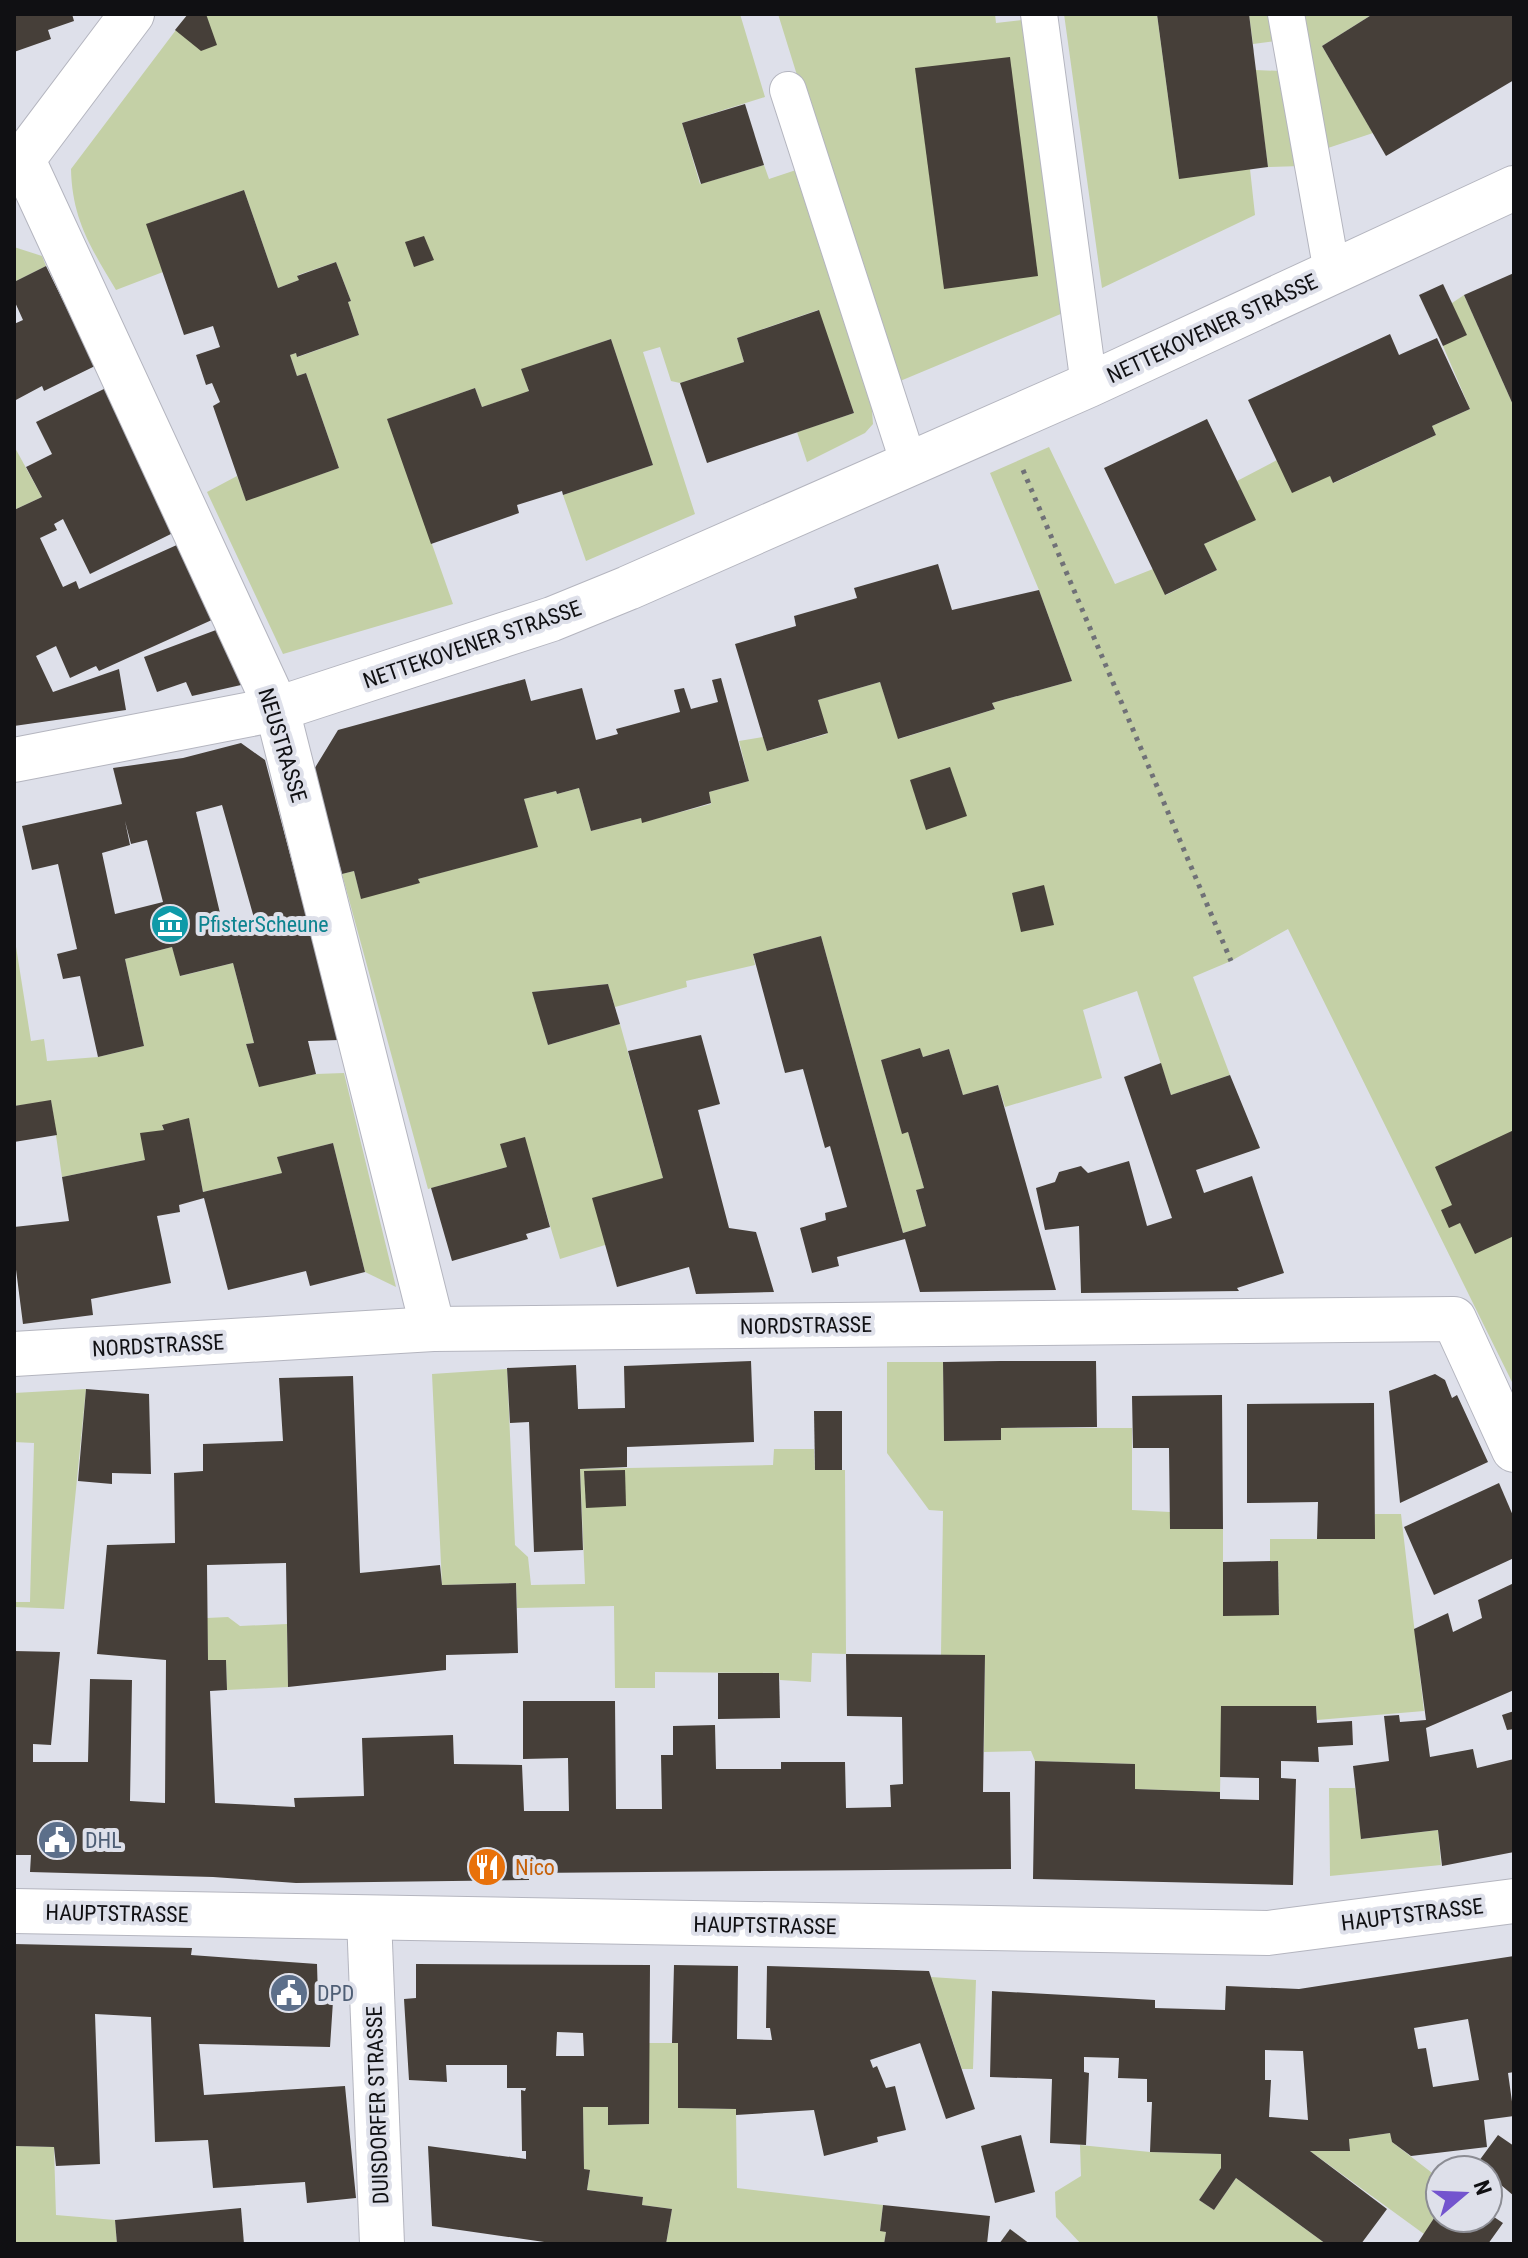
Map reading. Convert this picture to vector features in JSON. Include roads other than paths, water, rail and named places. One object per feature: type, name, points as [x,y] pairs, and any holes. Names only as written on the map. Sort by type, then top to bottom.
[{"type":"street","points":[[17,162],[132,14]]},
{"type":"street","name":"NEUSTRASSE","points":[[17,162],[277,709],[433,1329]]},
{"type":"street","name":"NETTEKOVENER STRASSE","points":[[14,760],[277,709],[552,619],[1089,385],[1514,188]]},
{"type":"street","name":"NORDSTRASSE","points":[[14,1354],[433,1329],[1454,1319],[1514,1450]]},
{"type":"street","name":"HAUPTSTRASSE","points":[[14,1911],[1268,1933],[1514,1901]]},
{"type":"street","name":"DUISDORFER STRASSE","points":[[369,1918],[382,2244]]},
{"type":"lane","points":[[1039,14],[1089,385]]},
{"type":"lane","points":[[1286,14],[1332,272]]},
{"type":"lane","points":[[788,90],[909,464]]},
{"type":"place","name":"PfisterScheune","points":[[170,924]]},
{"type":"place","name":"DHL","points":[[57,1840]]},
{"type":"place","name":"Nico","points":[[487,1867]]},
{"type":"place","name":"DPD","points":[[289,1993]]}]
